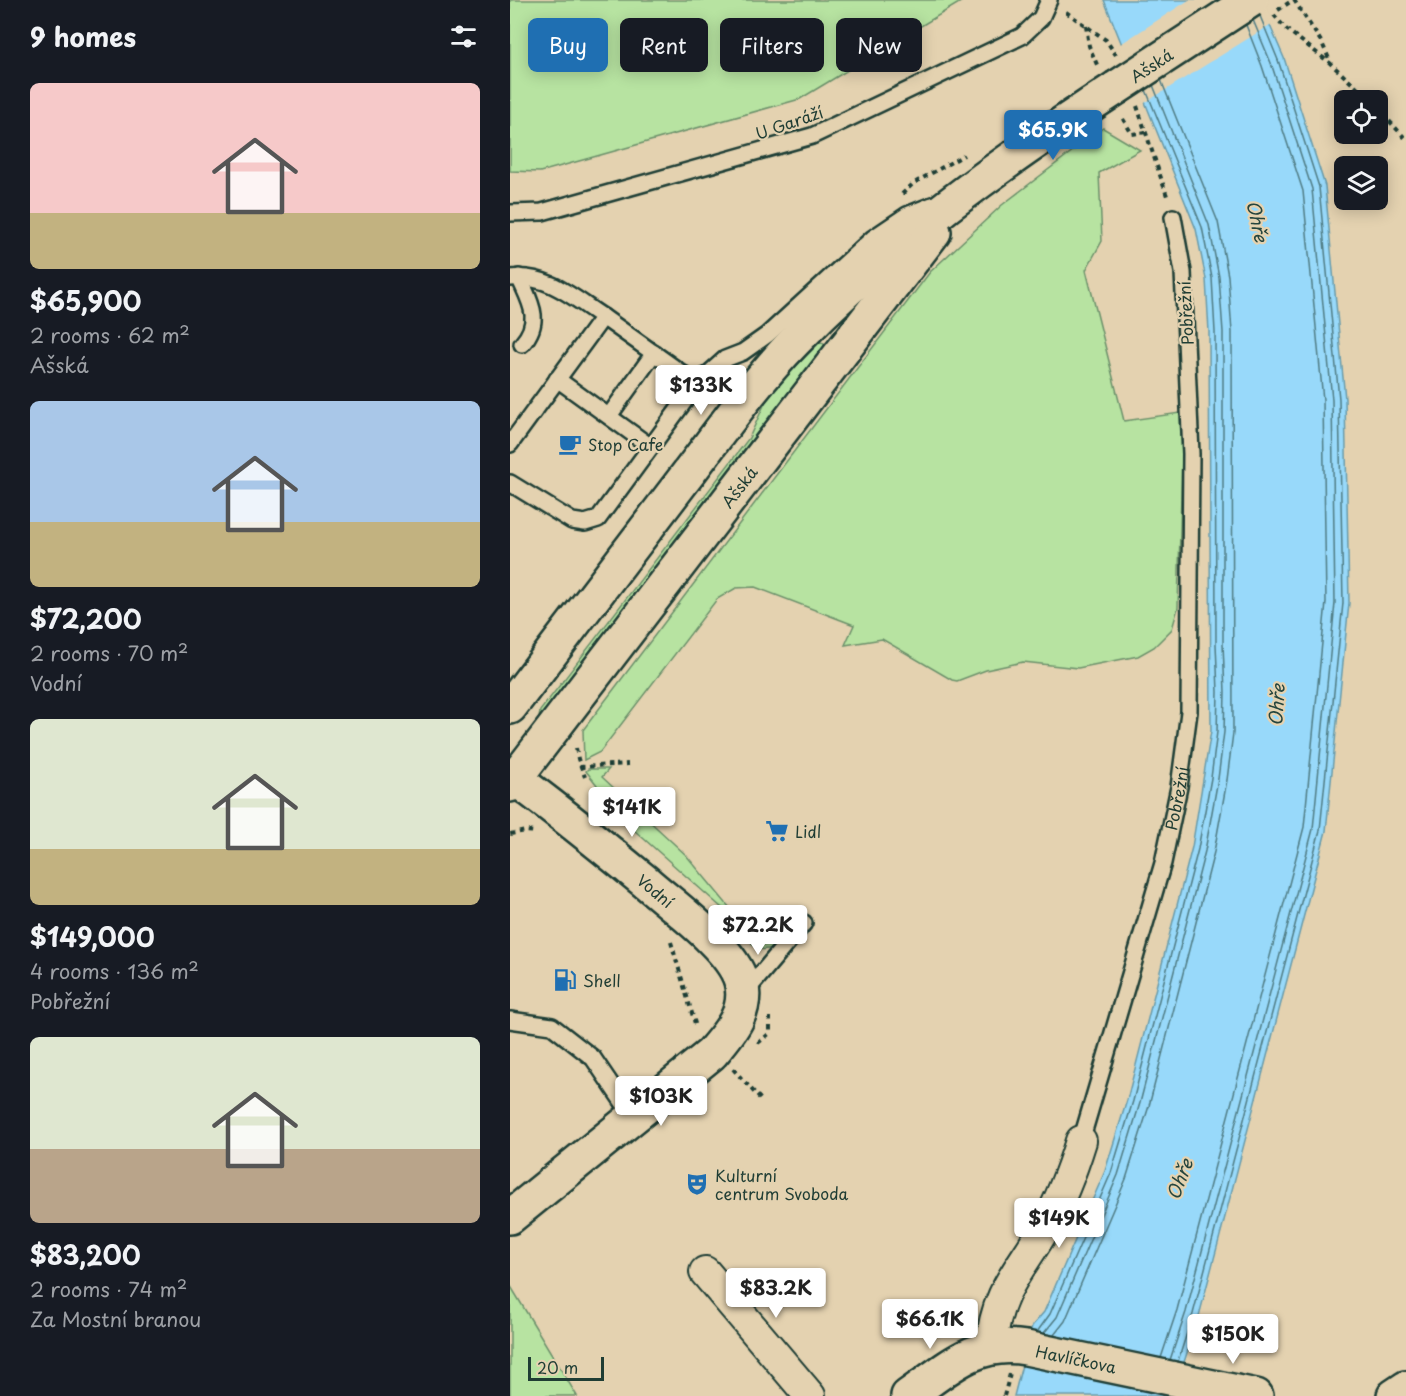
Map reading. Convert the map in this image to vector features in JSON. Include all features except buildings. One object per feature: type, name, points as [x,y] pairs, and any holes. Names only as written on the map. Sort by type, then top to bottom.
[{"type":"main road","name":"Ašská","points":[[510,706],[728,422],[793,343],[874,265],[1020,153],[1112,91],[1260,3]]},
{"type":"main road","name":"Ašská","points":[[512,780],[963,195]]},
{"type":"main road","name":"Vodní","points":[[512,780],[538,795],[715,942],[736,969],[743,995]]},
{"type":"main road","points":[[510,1217],[717,1047],[734,1027],[740,1015],[743,995]]},
{"type":"main road","name":"Havlíčkova","points":[[908,1396],[963,1359],[991,1347],[1000,1346],[1026,1348],[1256,1396]]},
{"type":"main road","points":[[1394,1396],[1406,1389]]},
{"type":"street","name":"Pobřežní","points":[[991,1347],[994,1321],[1003,1295],[1055,1210],[1082,1141]]},
{"type":"street","points":[[705,1272],[810,1396]]},
{"type":"lane","name":"U Garáží","points":[[510,213],[542,212],[812,136],[1022,36],[1041,18],[1049,0]]},
{"type":"lane","points":[[510,483],[572,521],[585,524],[598,519],[697,384],[725,360],[743,352],[767,335],[873,238],[915,212],[963,195]]},
{"type":"lane","name":"Pobřežní","points":[[1082,1141],[1163,862],[1179,787],[1189,712],[1191,454],[1184,273],[1173,217]]},
{"type":"lane","points":[[514,277],[538,278],[555,286],[603,316],[697,384]]},
{"type":"lane","points":[[514,277],[532,306],[534,325],[522,344]]},
{"type":"lane","points":[[510,444],[603,316]]},
{"type":"lane","points":[[609,416],[654,353]]},
{"type":"lane","points":[[557,379],[651,447]]},
{"type":"lane","points":[[743,995],[804,923]]},
{"type":"lane","points":[[510,1020],[552,1026],[593,1058],[633,1117]]},
{"type":"path","points":[[1292,1],[1322,43],[1330,63]]},
{"type":"path","points":[[1260,3],[1286,29],[1330,63],[1359,90]]},
{"type":"path","points":[[1085,25],[1089,46],[1132,134],[1146,132]]},
{"type":"path","points":[[1388,120],[1406,139]]},
{"type":"path","points":[[580,767],[628,764]]},
{"type":"path","points":[[510,834],[526,831],[545,835]]},
{"type":"path","points":[[671,940],[697,1028]]},
{"type":"green space","points":[[510,0],[964,0],[922,25],[922,18],[836,18],[836,72],[845,72],[800,99],[540,172],[510,171]]},
{"type":"green space","points":[[1103,128],[1140,150],[1099,173],[1102,241],[1086,270],[1124,421],[1180,413],[1182,455],[1178,608],[1172,629],[1154,647],[1138,656],[1078,668],[1023,662],[986,670],[957,681],[882,639],[845,645],[854,625],[755,587],[736,588],[717,599],[600,752],[584,760],[583,730],[930,272],[1002,205]]},
{"type":"green space","points":[[820,342],[824,343],[824,349],[542,718],[539,718],[540,711],[749,438],[770,392]]},
{"type":"green space","points":[[588,769],[609,769],[602,777],[686,855],[759,943],[774,933],[773,948],[758,949],[755,947],[731,916],[591,792],[597,785],[586,771]]},
{"type":"green space","points":[[510,1285],[577,1396],[510,1396]]},
{"type":"water","name":"Ohře","points":[[1104,0],[1259,0],[1284,58],[1325,186],[1345,399],[1349,603],[1326,831],[1199,1316],[1173,1396],[1014,1396],[1032,1326],[1044,1312],[1105,1171],[1127,1100],[1192,847],[1211,731],[1209,332],[1206,279],[1196,229]]},
{"type":"pier","points":[[1189,0],[1262,0],[1273,23],[1143,104],[1119,45]]},
{"type":"place","name":"Stop Cafe","points":[[570,444]]},
{"type":"place","name":"Lidl","points":[[777,831]]},
{"type":"place","name":"Shell","points":[[565,980]]},
{"type":"place","name":"Kulturní centrum Svoboda","points":[[697,1184]]}]
